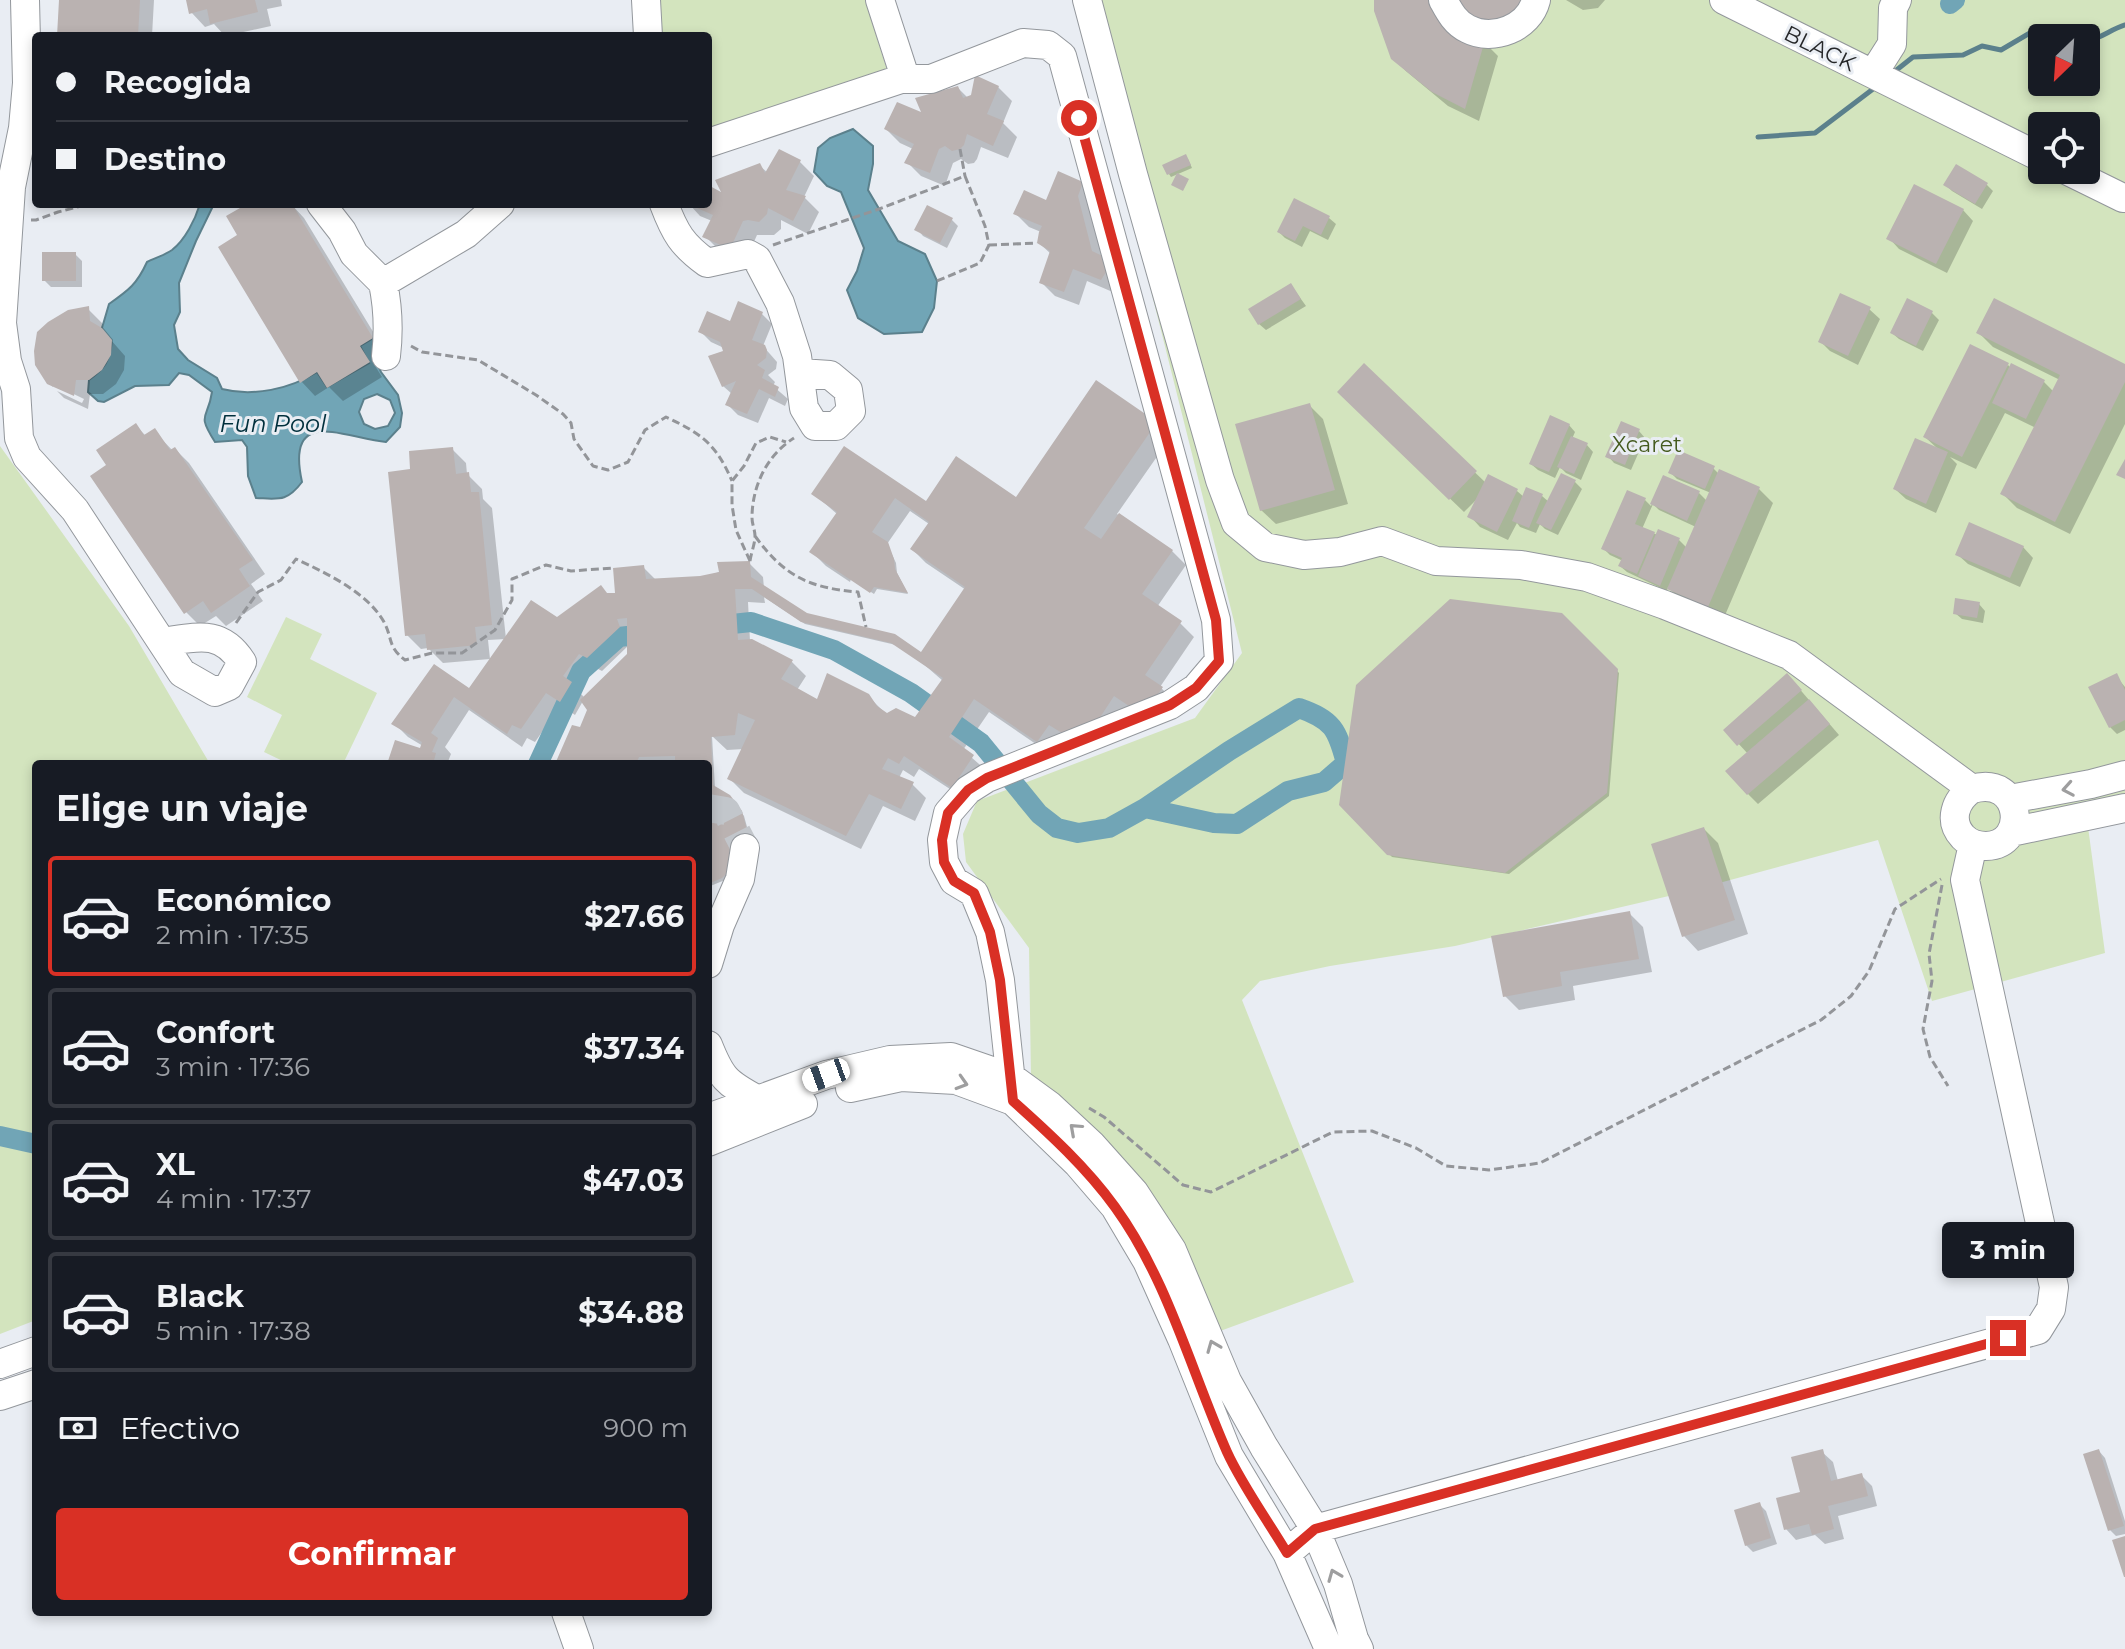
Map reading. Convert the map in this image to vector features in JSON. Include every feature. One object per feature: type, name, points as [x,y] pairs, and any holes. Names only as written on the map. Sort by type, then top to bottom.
[{"type":"street","points":[[25,0],[27,83],[23,128],[11,187],[2,323],[7,361],[16,389],[19,438],[27,457],[75,510],[182,673],[215,692],[229,686],[242,662],[235,651],[218,638],[163,642]]},
{"type":"street","points":[[646,0],[648,32]]},
{"type":"street","points":[[880,0],[904,74],[901,79]]},
{"type":"street","points":[[1087,0],[1220,480],[1236,523],[1265,547],[1304,555],[1340,552],[1382,541],[1436,561],[1521,565],[1587,577],[1665,605],[1789,655],[1972,789]]},
{"type":"street","points":[[1443,0],[1452,17],[1467,29],[1486,34],[1505,32],[1522,22],[1534,8],[1536,0]]},
{"type":"street","points":[[1873,74],[1892,44],[1893,8],[1897,0]]},
{"type":"street","name":"BLACK","points":[[1729,1],[2028,151]]},
{"type":"street","points":[[712,142],[901,79],[931,79],[1023,43],[1048,45],[1062,56],[1216,620],[1219,661],[1196,688],[1170,705],[987,778],[968,790],[948,813],[942,840],[944,862],[954,881],[974,893],[990,932],[1000,980],[1012,1090],[1115,1207],[1147,1261],[1229,1456],[1287,1553],[1329,1649]]},
{"type":"street","points":[[2094,184],[2123,198]]},
{"type":"street","points":[[324,208],[342,231],[354,254],[383,283],[387,346]]},
{"type":"street","points":[[383,283],[466,234],[495,208]]},
{"type":"street","points":[[665,208],[672,226],[688,250],[707,263],[748,254],[757,259],[780,303],[800,373]]},
{"type":"street","points":[[2010,799],[2125,775]]},
{"type":"street","points":[[2011,832],[2016,815],[2010,799],[1997,788],[1980,786],[1959,800],[1954,816],[1960,833],[1973,844],[1990,846],[1998,844],[2011,832],[2125,808]]},
{"type":"street","points":[[1287,1553],[1315,1529],[2038,1330],[2051,1309],[2054,1287],[1965,880],[1973,844]]},
{"type":"street","points":[[712,951],[740,879],[745,848]]},
{"type":"street","points":[[712,1055],[718,1070],[732,1087],[758,1100]]},
{"type":"street","points":[[712,1117],[826,1075],[890,1060],[951,1057],[1012,1090],[1049,1105],[1092,1145],[1134,1192],[1172,1250],[1227,1381],[1315,1529],[1338,1584],[1359,1649]]},
{"type":"street","points":[[712,1140],[836,1091],[901,1077],[956,1080],[1012,1090]]},
{"type":"street","points":[[0,1364],[32,1352]]},
{"type":"street","points":[[0,1396],[32,1385]]},
{"type":"street","points":[[567,1616],[579,1649]]},
{"type":"path","points":[[937,281],[980,263],[989,245],[985,226],[965,176],[960,149]]},
{"type":"path","points":[[748,254],[965,176]]},
{"type":"path","points":[[10,217],[36,220],[74,208]]},
{"type":"path","points":[[989,245],[1037,243]]},
{"type":"path","points":[[387,346],[478,360],[563,414],[571,423],[574,439],[593,466],[608,470],[628,462],[645,430],[666,417],[687,427],[722,458],[732,481],[736,530],[750,561],[755,536],[752,521],[756,484],[776,455]]},
{"type":"path","points":[[732,481],[756,443],[770,437],[788,442]]},
{"type":"path","points":[[755,536],[784,570],[809,583],[833,590],[858,592],[866,627]]},
{"type":"path","points":[[218,638],[235,624],[258,592],[281,580],[296,559],[334,577],[368,603],[384,622],[394,651],[405,660],[432,653],[462,653],[495,630],[512,600],[512,579],[546,565],[571,571],[613,568]]},
{"type":"path","points":[[1080,1103],[1104,1117],[1183,1185],[1211,1192],[1333,1132],[1372,1131],[1416,1148],[1446,1166],[1489,1170],[1540,1163],[1821,1020],[1851,996],[1869,971],[1895,909],[1944,876],[1929,954],[1932,981],[1923,1029],[1930,1057],[1948,1086]]},
{"type":"green space","points":[[655,0],[865,0],[887,70],[712,131],[712,32],[656,32]]},
{"type":"green space","name":"Xcaret","points":[[1078,0],[2125,0],[2125,814],[2088,827],[2105,953],[1932,1001],[1878,840],[1686,892],[1455,946],[1260,981],[1242,1000],[1354,1282],[1212,1334],[1031,1077],[1029,948],[966,862],[963,834],[977,801],[1195,718],[1242,653]]},
{"type":"green space","points":[[0,446],[129,626],[208,760],[32,760],[32,1322],[0,1334]]},
{"type":"green space","points":[[286,617],[322,634],[310,659],[377,693],[345,760],[281,760],[264,752],[282,715],[247,697]]},
{"type":"water","points":[[853,129],[873,146],[868,190],[898,241],[925,254],[937,281],[934,308],[922,332],[884,334],[858,318],[847,290],[864,248],[841,192],[827,186],[814,172],[818,148],[830,138]]},
{"type":"water","name":"Fun Pool","points":[[198,208],[212,208],[179,283],[180,312],[174,325],[178,349],[188,360],[217,378],[222,389],[246,392],[271,390],[317,372],[327,387],[369,363],[360,346],[377,336],[375,358],[398,395],[402,413],[400,427],[386,442],[336,433],[310,434],[302,443],[299,458],[302,482],[282,498],[256,498],[248,476],[247,447],[242,440],[215,442],[205,420],[212,392],[189,375],[179,373],[169,385],[135,386],[104,402],[88,392],[89,380],[103,368],[110,353],[112,340],[102,328],[109,304],[132,286],[147,262],[172,250],[189,229]],"holes":[[[377,394],[390,400],[395,413],[388,426],[375,429],[364,424],[359,412],[364,399]]]},
{"type":"building","points":[[59,0],[140,0],[138,32],[57,32]]},
{"type":"building","points":[[186,0],[255,0],[258,12],[210,24],[207,9],[189,14]]},
{"type":"building","points":[[1374,0],[1436,0],[1485,40],[1465,109],[1432,92],[1391,59],[1374,11]]},
{"type":"building","points":[[1454,0],[1525,0],[1502,22],[1472,19]]},
{"type":"building","points":[[975,75],[999,86],[987,114],[1004,121],[993,146],[967,134],[960,149],[952,151],[945,146],[939,149],[930,173],[904,163],[914,144],[884,129],[897,102],[921,112],[915,98],[958,86],[963,98],[971,95]]},
{"type":"building","points":[[779,149],[801,160],[786,190],[806,196],[793,221],[768,208],[767,214],[759,222],[743,221],[730,249],[702,237],[713,215],[697,208],[712,208],[712,187],[721,192],[715,180],[760,163],[765,173]]},
{"type":"building","points":[[1186,154],[1191,165],[1167,175],[1162,165]]},
{"type":"building","points":[[1956,164],[1988,183],[1975,204],[1943,185]]},
{"type":"building","points":[[1058,171],[1083,182],[1078,196],[1092,251],[1113,261],[1101,280],[1073,269],[1064,292],[1039,283],[1050,251],[1037,243],[1042,226],[1013,214],[1024,190],[1046,200]]},
{"type":"building","points":[[1177,173],[1189,179],[1183,191],[1171,185]]},
{"type":"building","points":[[1914,184],[1964,209],[1936,264],[1886,239]]},
{"type":"building","points":[[1294,198],[1330,216],[1321,235],[1303,226],[1295,241],[1277,232]]},
{"type":"building","points":[[927,205],[953,218],[940,243],[914,230]]},
{"type":"building","points":[[240,208],[294,208],[373,338],[360,346],[370,362],[327,388],[317,372],[300,383],[218,247],[237,235],[226,216]]},
{"type":"building","points":[[42,252],[76,252],[76,281],[42,281]]},
{"type":"building","points":[[1291,283],[1301,299],[1258,325],[1248,309]]},
{"type":"building","points":[[1840,293],[1871,307],[1848,356],[1818,342]]},
{"type":"building","points":[[1907,298],[1933,311],[1916,346],[1890,333]]},
{"type":"building","points":[[1994,298],[2125,364],[2125,382],[2055,522],[2000,494],[2060,375],[1976,333]]},
{"type":"building","points":[[738,301],[763,312],[752,340],[765,345],[767,350],[766,358],[757,365],[765,370],[762,378],[779,387],[775,397],[759,389],[747,414],[725,405],[736,381],[722,387],[708,356],[723,351],[720,342],[698,332],[707,311],[730,321]]},
{"type":"building","points":[[89,306],[90,321],[102,328],[112,340],[111,355],[102,370],[89,380],[76,380],[74,396],[47,384],[35,365],[37,332],[68,310]]},
{"type":"building","points":[[1970,344],[2009,363],[1962,457],[1923,437]]},
{"type":"building","points":[[1364,363],[1477,471],[1449,500],[1337,392]]},
{"type":"building","points":[[2011,363],[2045,380],[2026,419],[1992,403]]},
{"type":"building","points":[[1096,380],[1157,422],[1084,528],[1101,539],[1119,513],[1173,550],[1142,594],[1182,621],[1145,675],[1163,687],[1150,706],[1142,700],[1135,710],[1114,696],[1099,719],[1070,738],[1049,725],[1037,742],[974,699],[949,737],[974,755],[952,788],[904,756],[899,764],[888,758],[882,769],[914,782],[901,809],[869,794],[846,836],[727,779],[755,720],[738,713],[735,735],[711,737],[712,760],[675,760],[675,756],[639,757],[638,760],[557,760],[572,725],[580,727],[587,710],[580,700],[627,654],[627,618],[617,619],[620,627],[587,658],[579,654],[563,676],[572,682],[560,702],[546,693],[521,729],[512,725],[507,734],[454,697],[431,733],[438,738],[432,752],[436,753],[434,760],[388,760],[395,740],[420,748],[422,742],[391,724],[434,664],[469,688],[531,600],[557,617],[601,585],[607,593],[615,593],[613,568],[644,565],[646,579],[700,576],[719,572],[717,562],[750,561],[751,577],[807,613],[895,634],[921,652],[965,587],[910,549],[929,522],[895,498],[872,532],[888,542],[895,569],[908,593],[874,587],[870,593],[809,552],[837,512],[811,494],[844,446],[926,501],[956,456],[1016,497]],"holes":[[[735,589],[752,589],[801,622],[891,643],[943,678],[915,717],[896,708],[887,713],[877,706],[869,694],[827,673],[817,699],[781,679],[793,660],[752,639],[738,640]]]},
{"type":"building","points":[[1310,403],[1335,490],[1260,511],[1235,424]]},
{"type":"building","points":[[1550,415],[1570,424],[1549,472],[1529,464]]},
{"type":"building","points":[[1621,421],[1640,429],[1625,465],[1605,457]]},
{"type":"building","points":[[136,423],[144,435],[155,428],[170,450],[175,447],[253,560],[239,569],[250,586],[211,613],[203,601],[184,614],[90,476],[106,465],[96,450]]},
{"type":"building","points":[[1571,436],[1588,443],[1574,474],[1557,467]]},
{"type":"building","points":[[1915,438],[1948,452],[1926,504],[1893,489]]},
{"type":"building","points":[[453,447],[456,474],[469,472],[471,492],[479,492],[492,625],[475,627],[477,645],[427,650],[425,634],[405,636],[388,472],[410,469],[409,451]]},
{"type":"building","points":[[1678,450],[1715,466],[1705,489],[1668,473]]},
{"type":"building","points":[[2125,459],[2125,479],[2116,475]]},
{"type":"building","points":[[1719,469],[1760,487],[1708,607],[1667,589]]},
{"type":"building","points":[[1561,473],[1576,480],[1551,530],[1536,523]]},
{"type":"building","points":[[1488,474],[1518,489],[1497,532],[1467,517]]},
{"type":"building","points":[[1663,475],[1700,491],[1687,521],[1650,504]]},
{"type":"building","points":[[1526,487],[1543,494],[1529,528],[1512,521]]},
{"type":"building","points":[[1627,490],[1646,498],[1635,524],[1655,532],[1637,574],[1618,566],[1622,558],[1601,549]]},
{"type":"building","points":[[1969,522],[2024,546],[2010,578],[1955,555]]},
{"type":"building","points":[[1658,529],[1680,538],[1660,586],[1638,576]]},
{"type":"building","points":[[1955,598],[1980,602],[1977,618],[1953,614]]},
{"type":"building","points":[[1450,599],[1562,613],[1618,669],[1607,793],[1505,873],[1387,855],[1339,805],[1356,685]]},
{"type":"building","points":[[1787,673],[1802,690],[1737,746],[1723,730]]},
{"type":"building","points":[[2117,673],[2125,690],[2125,720],[2109,728],[2088,687]]},
{"type":"building","points":[[1809,699],[1830,724],[1747,795],[1725,771]]},
{"type":"building","points":[[712,761],[713,785],[730,795],[742,811],[747,830],[745,848],[736,865],[712,882]]},
{"type":"building","points":[[1704,827],[1735,920],[1682,937],[1651,844]]},
{"type":"building","points":[[1630,911],[1639,959],[1560,972],[1562,986],[1503,997],[1491,936]]},
{"type":"building","points":[[1823,1449],[1831,1481],[1862,1473],[1868,1496],[1828,1506],[1834,1529],[1812,1535],[1809,1524],[1784,1530],[1776,1498],[1800,1492],[1791,1457]]},
{"type":"building","points":[[2099,1449],[2124,1526],[2108,1531],[2083,1454]]},
{"type":"building","points":[[1760,1502],[1771,1538],[1745,1546],[1734,1510]]},
{"type":"building","points":[[2125,1536],[2125,1577],[2124,1577],[2112,1540]]},
{"type":"waterway","points":[[1950,4],[1955,0]]},
{"type":"waterway","points":[[2100,37],[2125,25]]},
{"type":"waterway","points":[[1894,72],[1913,57],[1963,55],[1982,46],[2001,50],[2028,34]]},
{"type":"waterway","points":[[1758,137],[1815,133],[1877,86]]},
{"type":"waterway","points":[[713,626],[751,622],[834,650],[911,693],[981,743],[1039,814],[1057,828],[1078,833],[1109,828],[1145,808],[1299,708],[1332,727],[1346,763],[1324,782],[1288,791],[1237,824],[1214,823],[1145,808]]},
{"type":"waterway","points":[[540,760],[581,671],[619,637],[653,633]]},
{"type":"waterway","points":[[0,1136],[32,1143]]},
{"type":"tunnel","points":[[712,809],[726,811],[745,848]]},
{"type":"route","points":[[1079,118],[1216,620],[1219,661],[1196,688],[1170,705],[987,778],[968,790],[948,813],[942,840],[944,862],[954,881],[974,893],[990,932],[1000,980],[1013,1101],[1078,1164],[1115,1207],[1147,1261],[1229,1456],[1287,1553],[1315,1529],[2008,1338]]}]
